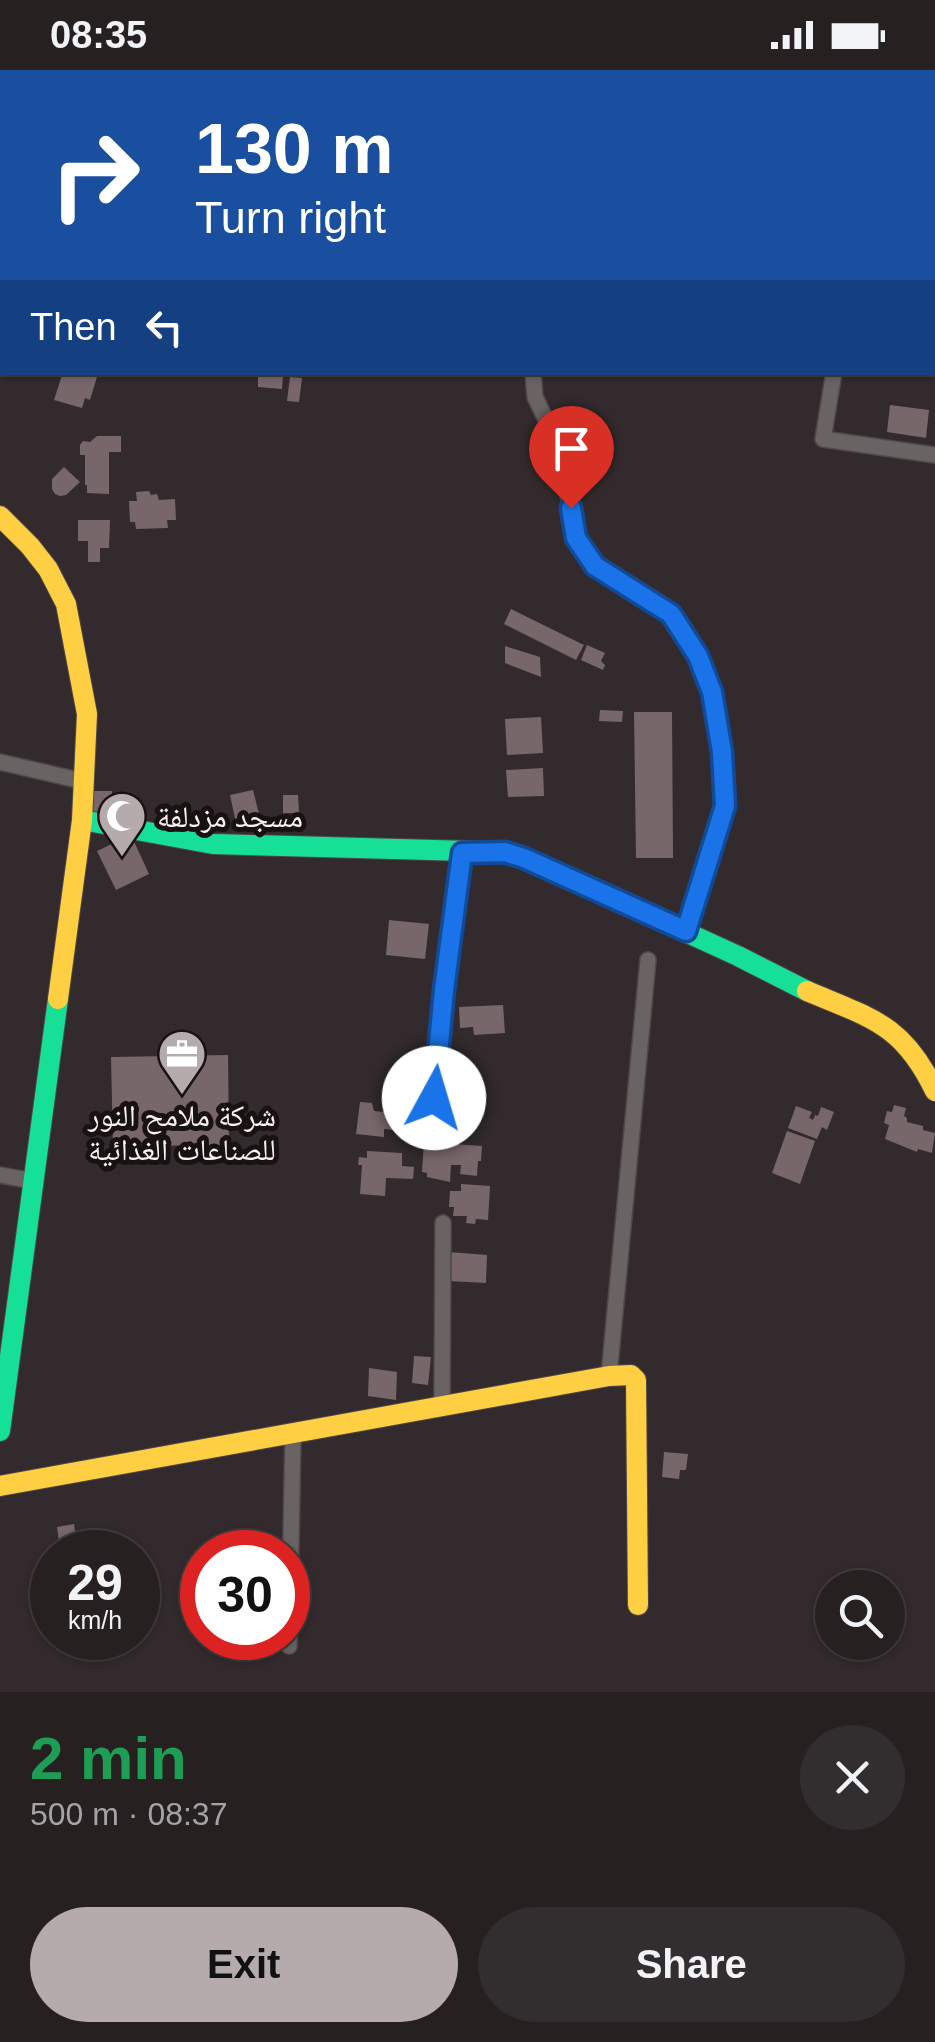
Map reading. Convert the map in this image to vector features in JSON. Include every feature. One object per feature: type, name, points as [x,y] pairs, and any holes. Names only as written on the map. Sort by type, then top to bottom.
[{"type":"street","points":[[534,375],[535,397],[551,430],[576,538],[595,566],[671,614],[698,656],[712,692],[722,752],[725,806],[686,931]]},
{"type":"street","points":[[834,375],[823,439],[935,455]]},
{"type":"street","points":[[0,516],[48,569],[66,604],[86,714],[82,820],[0,1432]]},
{"type":"street","points":[[0,762],[82,781]]},
{"type":"street","points":[[82,820],[213,844],[505,852],[524,858],[800,988],[879,1020],[899,1036],[923,1066],[935,1091]]},
{"type":"street","points":[[434,1098],[462,853]]},
{"type":"street","points":[[609,1376],[648,960]]},
{"type":"street","points":[[0,1175],[33,1181]]},
{"type":"street","points":[[442,1223],[442,1406]]},
{"type":"street","points":[[0,1486],[631,1375],[636,1380],[638,1606]]},
{"type":"street","points":[[291,1530],[292,1434]]},
{"type":"building","points":[[62,375],[97,377],[90,400],[85,398],[82,408],[54,400]]},
{"type":"building","points":[[258,375],[283,375],[282,389],[258,387]]},
{"type":"building","points":[[290,377],[302,378],[299,402],[287,401]]},
{"type":"building","points":[[890,405],[929,410],[926,438],[887,432]]},
{"type":"building","points":[[97,436],[121,436],[121,452],[109,452],[109,494],[87,493],[85,485],[85,455],[80,455],[80,445]]},
{"type":"building","points":[[64,467],[80,482],[60,496],[52,489],[52,479]]},
{"type":"building","points":[[149,491],[151,495],[157,494],[159,500],[175,499],[176,520],[167,520],[168,528],[136,529],[135,522],[130,522],[129,501],[137,501],[136,492]]},
{"type":"building","points":[[78,520],[110,520],[109,548],[100,548],[100,562],[88,562],[88,541],[78,541]]},
{"type":"building","points":[[511,609],[584,645],[576,660],[504,624]]},
{"type":"building","points":[[587,645],[605,653],[601,661],[605,665],[603,670],[581,660]]},
{"type":"building","points":[[505,646],[540,657],[541,677],[505,663]]},
{"type":"building","points":[[600,710],[623,711],[622,722],[599,721]]},
{"type":"building","points":[[634,712],[672,712],[673,858],[636,858]]},
{"type":"building","points":[[541,717],[543,753],[507,755],[505,719]]},
{"type":"building","points":[[543,768],[544,796],[508,797],[506,770]]},
{"type":"building","points":[[253,790],[260,818],[236,823],[230,795]]},
{"type":"building","points":[[92,791],[112,791],[112,801],[102,801],[101,815],[92,814]]},
{"type":"building","points":[[283,795],[298,795],[299,813],[283,813]]},
{"type":"building","points":[[131,835],[149,874],[116,890],[97,851]]},
{"type":"building","points":[[389,920],[429,924],[425,959],[386,955]]},
{"type":"building","points":[[503,1005],[505,1033],[474,1035],[473,1027],[460,1028],[459,1007]]},
{"type":"building","points":[[228,1055],[229,1145],[113,1146],[111,1057]]},
{"type":"building","points":[[360,1102],[372,1103],[374,1111],[404,1114],[403,1131],[384,1129],[384,1137],[356,1134]]},
{"type":"building","points":[[894,1105],[906,1108],[907,1122],[935,1133],[932,1153],[918,1149],[917,1152],[885,1139],[887,1111],[892,1112]]},
{"type":"building","points":[[796,1106],[812,1112],[809,1118],[813,1120],[821,1107],[834,1112],[827,1130],[822,1127],[817,1139],[788,1128]]},
{"type":"building","points":[[787,1131],[815,1141],[800,1184],[772,1173]]},
{"type":"building","points":[[424,1142],[482,1146],[477,1176],[460,1174],[461,1165],[451,1165],[450,1182],[427,1177],[422,1172]]},
{"type":"building","points":[[367,1151],[402,1153],[402,1166],[414,1167],[413,1179],[386,1178],[385,1196],[360,1194],[359,1157],[367,1158]]},
{"type":"building","points":[[461,1184],[490,1186],[488,1220],[466,1223],[467,1216],[453,1216],[450,1191],[461,1191]]},
{"type":"building","points":[[449,1252],[487,1255],[486,1283],[448,1281]]},
{"type":"building","points":[[414,1356],[431,1357],[428,1385],[412,1383]]},
{"type":"building","points":[[369,1368],[397,1372],[396,1400],[368,1396]]},
{"type":"building","points":[[664,1452],[688,1454],[686,1470],[680,1470],[679,1479],[662,1477]]},
{"type":"building","points":[[74,1524],[75,1530],[57,1530]]},
{"type":"traffic: fast","points":[[82,820],[213,844],[505,852],[807,991]]},
{"type":"traffic: fast","points":[[0,1431],[58,999]]},
{"type":"traffic: slow","points":[[0,516],[48,569],[66,604],[87,714],[82,820],[58,999]]},
{"type":"traffic: slow","points":[[807,991],[883,1026],[910,1051],[935,1091]]},
{"type":"traffic: slow","points":[[0,1486],[631,1375],[636,1380],[638,1605]]},
{"type":"place","name":"مسجد مزدلفة","points":[[122,858]]},
{"type":"place","name":"شركة ملامح النور للصناعات الغذائية","points":[[182,1096]]},
{"type":"route","points":[[434,1098],[462,853],[505,852],[524,858],[686,931],[725,806],[722,752],[712,692],[698,656],[671,614],[595,566],[576,538],[571,508]]}]
